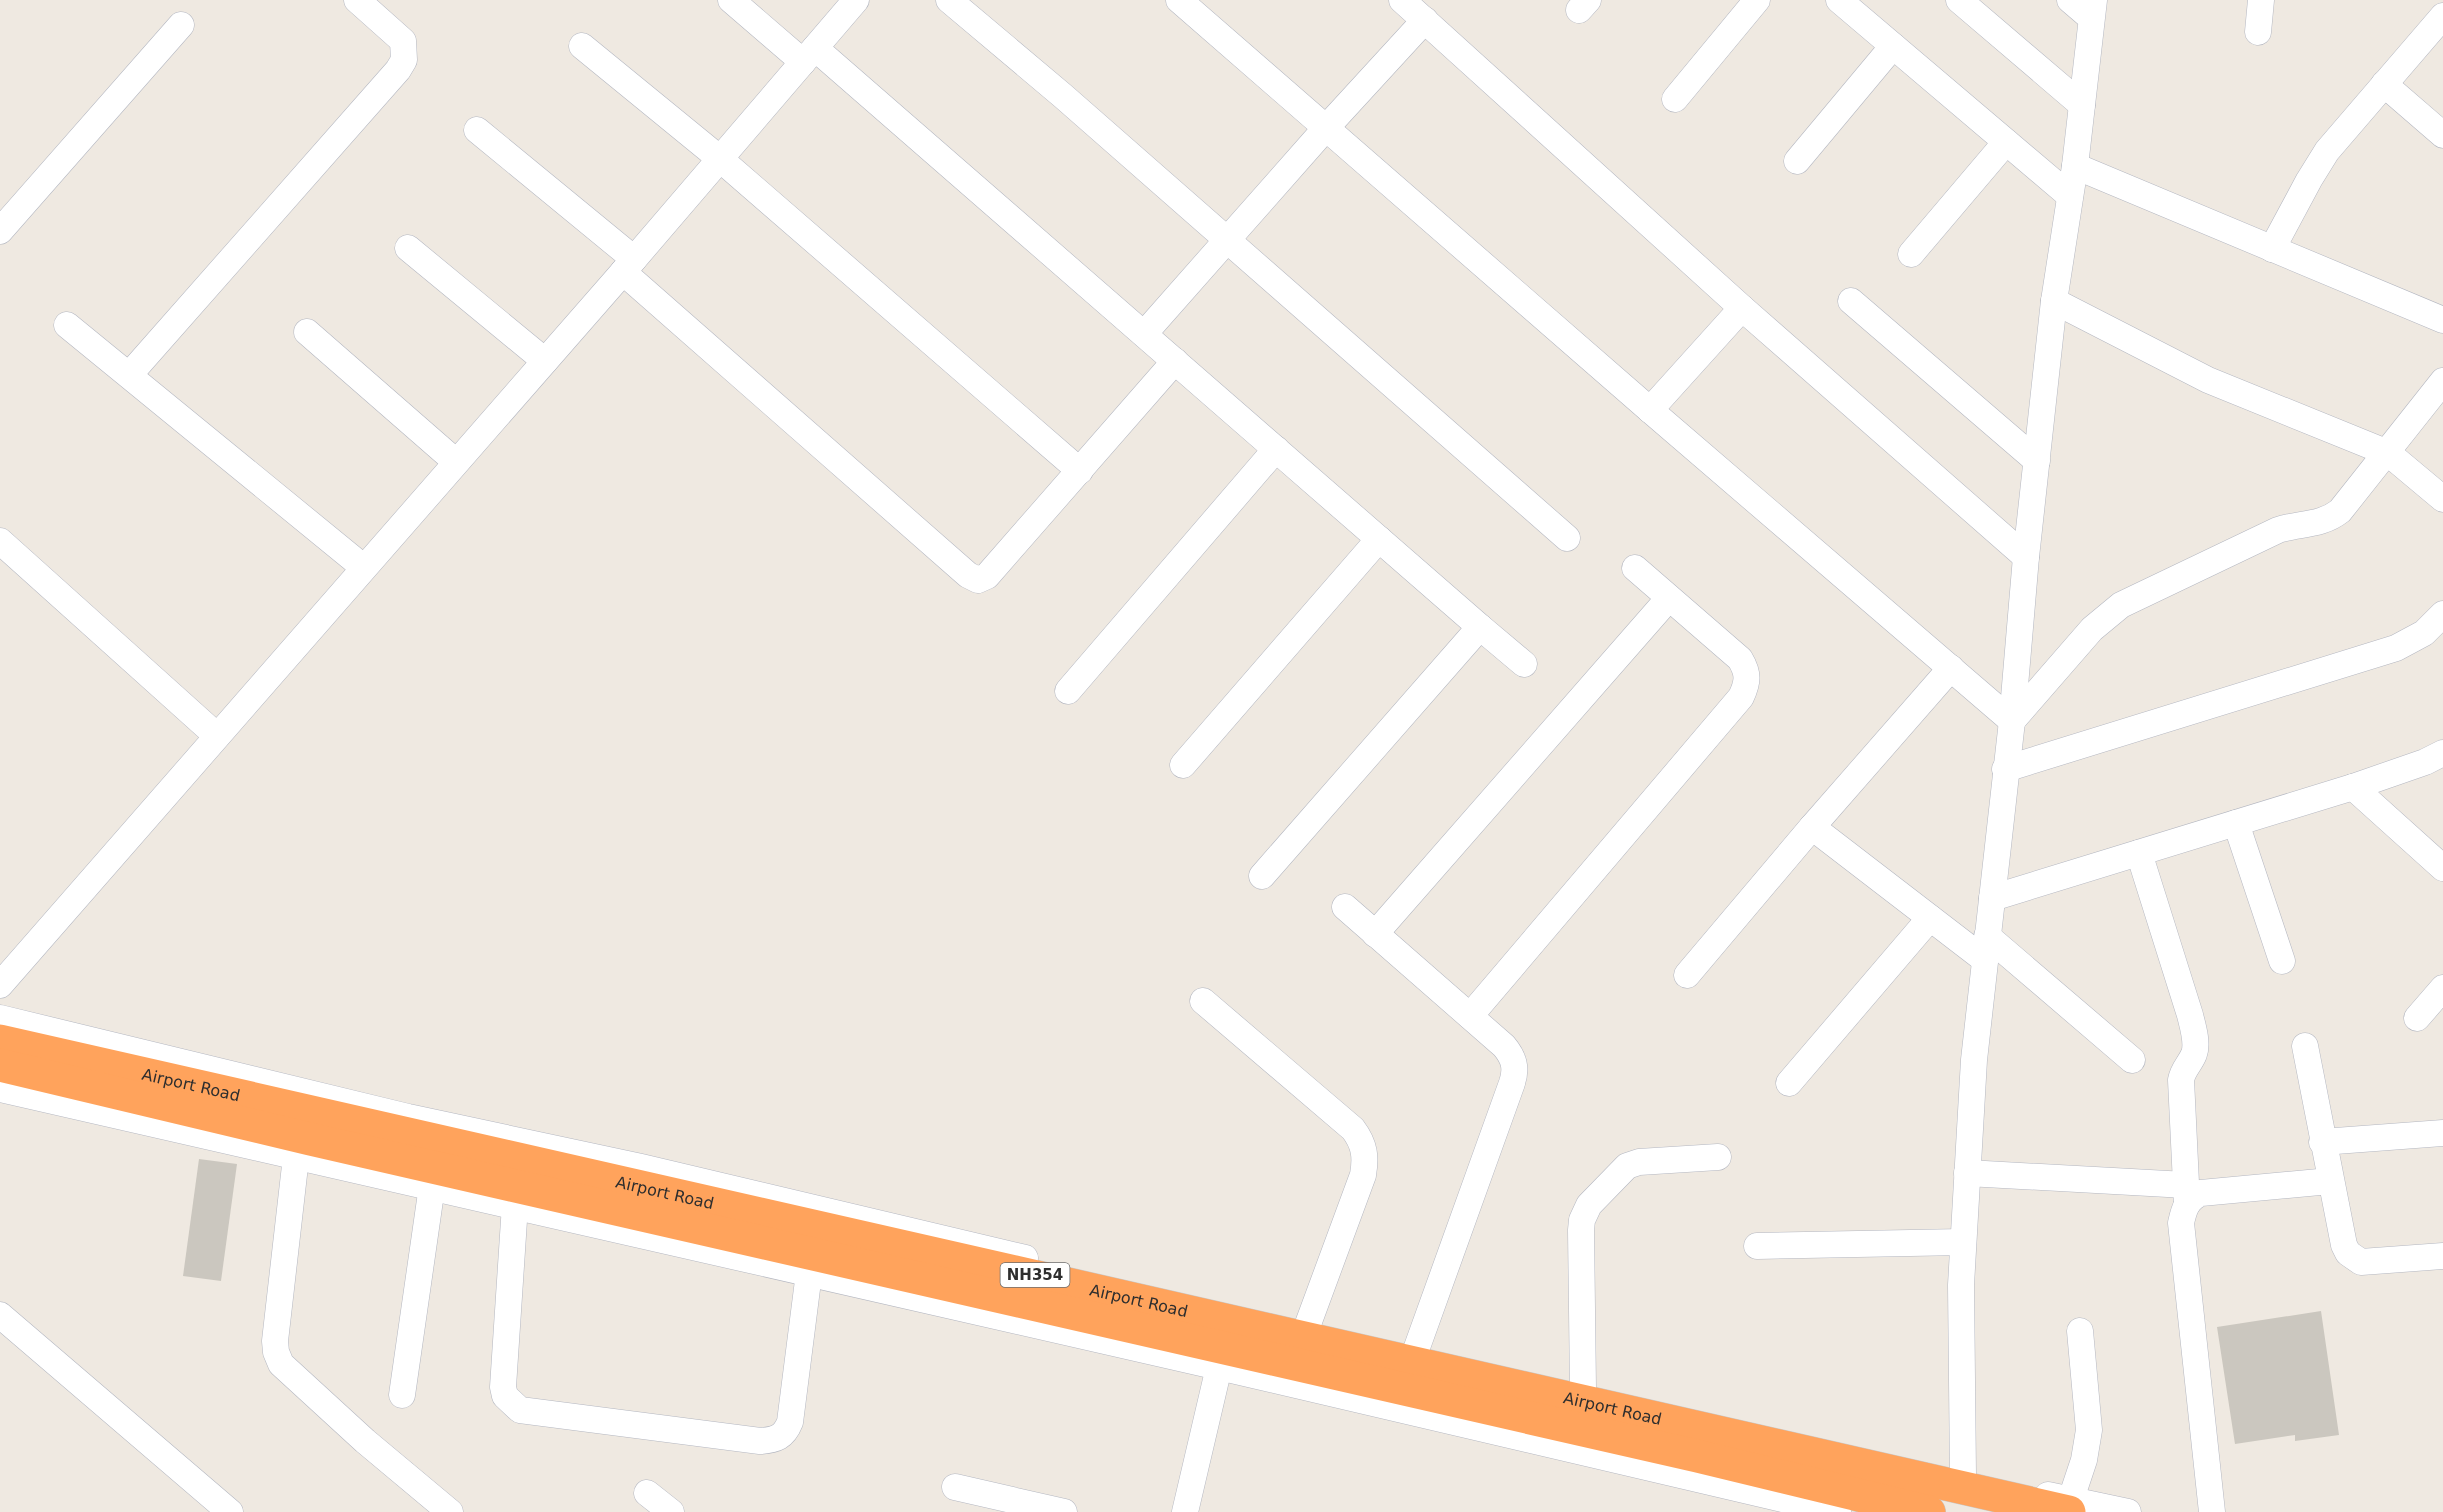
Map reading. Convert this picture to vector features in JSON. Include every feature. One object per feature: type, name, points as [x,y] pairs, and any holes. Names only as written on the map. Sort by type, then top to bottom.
[{"type":"highway","name":"Airport Road","points":[[0,1041],[2070,1506]]},
{"type":"highway","name":"Airport Road","points":[[0,1065],[1221,1358],[1686,1453],[1929,1512]]},
{"type":"street","points":[[130,374],[398,70],[404,60],[403,41],[396,32],[357,0]]},
{"type":"street","points":[[731,0],[809,55],[1144,334],[1524,664]]},
{"type":"street","points":[[0,985],[628,266],[855,0]]},
{"type":"street","points":[[950,0],[1567,538]]},
{"type":"street","points":[[1179,0],[1325,129],[2012,721]]},
{"type":"street","points":[[1402,0],[1742,308],[2026,557]]},
{"type":"street","points":[[1675,99],[1757,0]]},
{"type":"street","points":[[1839,0],[2070,196]]},
{"type":"street","points":[[1959,0],[2082,105]]},
{"type":"street","points":[[1963,1476],[1961,1344],[1966,1173],[1986,948],[2012,721],[2026,557],[2054,301],[2075,166],[2093,9],[2070,0]]},
{"type":"street","points":[[2258,32],[2261,0]]},
{"type":"street","points":[[2271,249],[2327,151],[2443,16]]},
{"type":"street","points":[[1144,334],[1325,129],[1425,20]]},
{"type":"street","points":[[0,231],[180,25]]},
{"type":"street","points":[[582,46],[719,158],[1080,471]]},
{"type":"street","points":[[1797,161],[1893,46]]},
{"type":"street","points":[[2384,84],[2443,135]]},
{"type":"street","points":[[477,130],[973,578],[982,579],[987,576],[1175,361]]},
{"type":"street","points":[[1911,254],[2006,142]]},
{"type":"street","points":[[2075,166],[2443,320]]},
{"type":"street","points":[[408,248],[545,361]]},
{"type":"street","points":[[1851,301],[2037,461]]},
{"type":"street","points":[[2054,301],[2208,380],[2388,453],[2443,499]]},
{"type":"street","points":[[1650,410],[1742,308]]},
{"type":"street","points":[[68,326],[130,374],[363,567]]},
{"type":"street","points":[[307,332],[456,462]]},
{"type":"street","points":[[2012,721],[2092,629],[2121,605],[2278,530],[2300,524],[2316,524],[2332,518],[2388,453],[2443,381]]},
{"type":"street","points":[[1068,691],[1276,449]]},
{"type":"street","points":[[1184,765],[1379,539]]},
{"type":"street","points":[[0,541],[216,736]]},
{"type":"street","points":[[1470,1016],[1741,697],[1748,684],[1747,671],[1740,659],[1635,568]]},
{"type":"street","points":[[1375,934],[1669,598]]},
{"type":"street","points":[[2005,769],[2396,648],[2424,633],[2443,614]]},
{"type":"street","points":[[1262,876],[1480,627]]},
{"type":"street","points":[[1688,975],[1812,827],[1951,668]]},
{"type":"street","points":[[1992,898],[2353,787],[2425,762],[2443,753]]},
{"type":"street","points":[[2353,787],[2443,868]]},
{"type":"street","points":[[2236,823],[2282,961]]},
{"type":"street","points":[[1812,827],[1930,918],[1986,948],[2132,1060]]},
{"type":"street","points":[[2139,853],[2190,1015],[2195,1040],[2195,1052],[2184,1068],[2181,1080],[2186,1194],[2181,1223],[2212,1512]]},
{"type":"street","points":[[1345,907],[1511,1054],[1515,1074],[1416,1350]]},
{"type":"street","points":[[1789,1083],[1930,918]]},
{"type":"street","points":[[2417,1018],[2443,988]]},
{"type":"street","points":[[1203,1001],[1353,1129],[1362,1140],[1366,1157],[1363,1175],[1308,1324]]},
{"type":"street","points":[[0,1018],[408,1117],[641,1167],[1416,1350],[1963,1476],[2070,1506],[2128,1512]]},
{"type":"street","points":[[2305,1046],[2344,1245],[2354,1258],[2361,1262],[2443,1256]]},
{"type":"street","points":[[0,1089],[809,1273],[1221,1358],[1838,1512]]},
{"type":"street","points":[[2322,1142],[2443,1133]]},
{"type":"street","points":[[296,1157],[275,1341],[280,1364],[450,1512]]},
{"type":"street","points":[[1583,1389],[1581,1230],[1584,1212],[1617,1175],[1633,1164],[1718,1157]]},
{"type":"street","points":[[1966,1173],[2193,1196],[2201,1193],[2330,1181]]},
{"type":"street","points":[[402,1395],[432,1186]]},
{"type":"street","points":[[514,1205],[503,1387],[505,1396],[520,1410],[760,1441],[780,1438],[790,1422],[809,1273]]},
{"type":"street","points":[[1757,1246],[1963,1242]]},
{"type":"street","points":[[0,1315],[230,1512]]},
{"type":"street","points":[[2070,1506],[2084,1460],[2089,1430],[2080,1332]]},
{"type":"street","points":[[1185,1512],[1221,1358]]},
{"type":"street","points":[[955,1487],[1064,1512]]},
{"type":"street","points":[[647,1493],[671,1512]]},
{"type":"building","points":[[199,1159],[237,1164],[221,1281],[183,1276]]},
{"type":"building","points":[[2321,1311],[2339,1435],[2295,1441],[2295,1435],[2235,1444],[2217,1327]]}]
